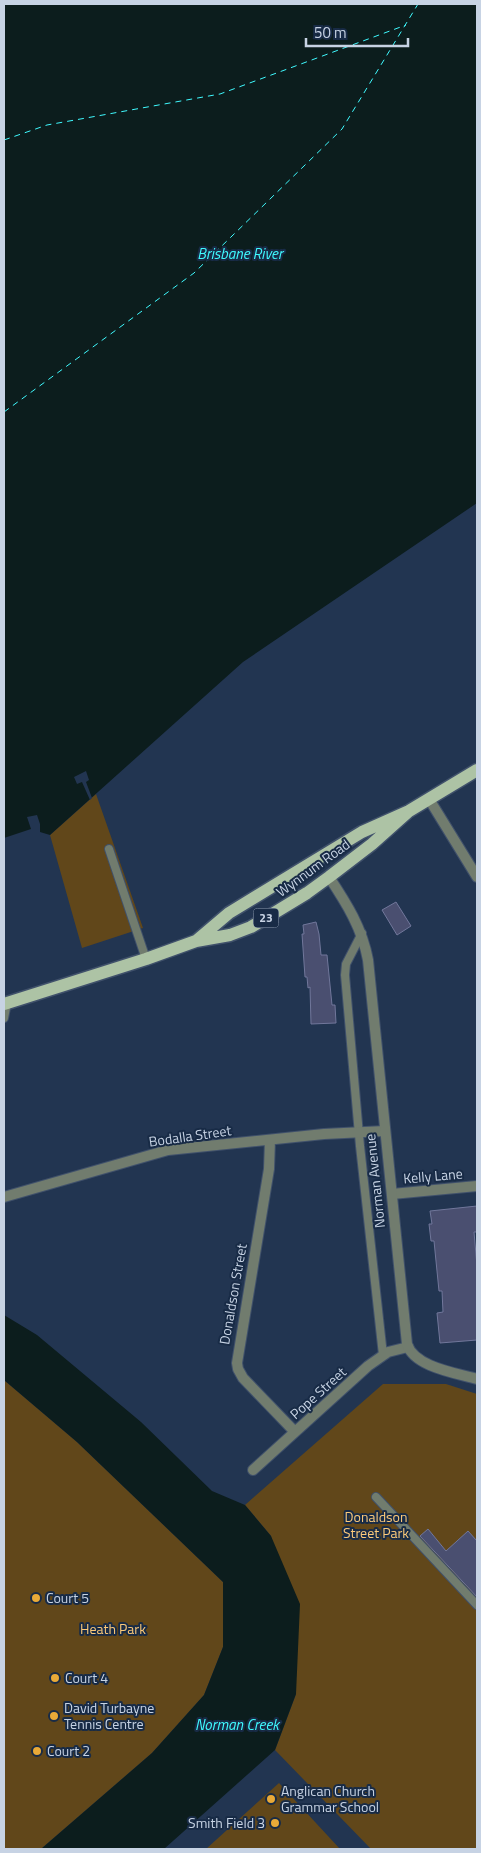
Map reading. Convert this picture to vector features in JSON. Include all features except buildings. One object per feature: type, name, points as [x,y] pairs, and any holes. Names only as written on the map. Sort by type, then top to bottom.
[{"type":"main road","name":"Wynnum Road","points":[[6,1004],[196,941],[230,935],[251,927],[329,878],[410,811],[477,770]]},
{"type":"main road","name":"Wynnum Road","points":[[196,941],[229,913],[370,828],[410,811]]},
{"type":"main road","name":"Norman Avenue","points":[[318,860],[329,878]]},
{"type":"street","points":[[429,798],[477,877]]},
{"type":"street","name":"Norman Avenue","points":[[329,878],[351,911],[362,933],[369,969],[405,1335],[408,1347]]},
{"type":"street","name":"Bodalla Street","points":[[4,1197],[168,1150],[385,1131]]},
{"type":"street","name":"Donaldson Street","points":[[270,1140],[269,1169],[237,1363],[243,1378],[295,1432]]},
{"type":"street","name":"Kelly Lane","points":[[392,1194],[477,1186]]},
{"type":"street","points":[[408,1347],[412,1354],[423,1362],[477,1379]]},
{"type":"street","name":"Pope Street","points":[[253,1470],[368,1366],[383,1355],[408,1347]]},
{"type":"lane","points":[[109,849],[146,959]]},
{"type":"lane","name":"Norman Avenue","points":[[362,933],[346,964],[344,975],[383,1355]]},
{"type":"lane","points":[[4,1018],[6,1004]]},
{"type":"lane","points":[[376,1497],[477,1605]]},
{"type":"green space","points":[[96,794],[143,928],[82,948],[50,835]]},
{"type":"green space","name":"Heath Park","points":[[4,1380],[77,1442],[223,1582],[223,1647],[204,1695],[152,1753],[41,1849],[4,1849]]},
{"type":"green space","name":"Donaldson Street Park","points":[[383,1384],[446,1384],[477,1394],[477,1849],[371,1849],[275,1750],[296,1694],[271,1536],[245,1505]]},
{"type":"green space","name":"Smith Field 3","points":[[279,1783],[340,1849],[206,1849]]},
{"type":"water","name":"Brisbane River","points":[[4,4],[477,4],[477,503],[243,662],[50,835],[40,832],[37,815],[27,817],[31,829],[4,838]]},
{"type":"water","name":"Norman Creek","points":[[4,1315],[37,1335],[141,1422],[212,1491],[245,1505],[271,1536],[300,1604],[296,1694],[275,1750],[164,1849],[41,1849],[152,1753],[204,1695],[223,1647],[223,1582],[77,1442],[4,1380]]},
{"type":"pier","points":[[86,771],[89,780],[86,782],[92,798],[90,800],[82,782],[77,784],[74,777]]},
{"type":"ferry route","points":[[4,412],[194,273],[342,129],[418,4]]},
{"type":"ferry route","points":[[4,140],[47,125],[220,94],[406,25]]},
{"type":"place","name":"Court 5","points":[[36,1598]]},
{"type":"place","name":"Court 4","points":[[55,1678]]},
{"type":"place","name":"David Turbayne Tennis Centre","points":[[54,1716]]},
{"type":"place","name":"Court 2","points":[[37,1751]]},
{"type":"place","name":"Anglican Church Grammar School","points":[[271,1799]]},
{"type":"place","name":"Smith Field 3","points":[[275,1823]]}]
